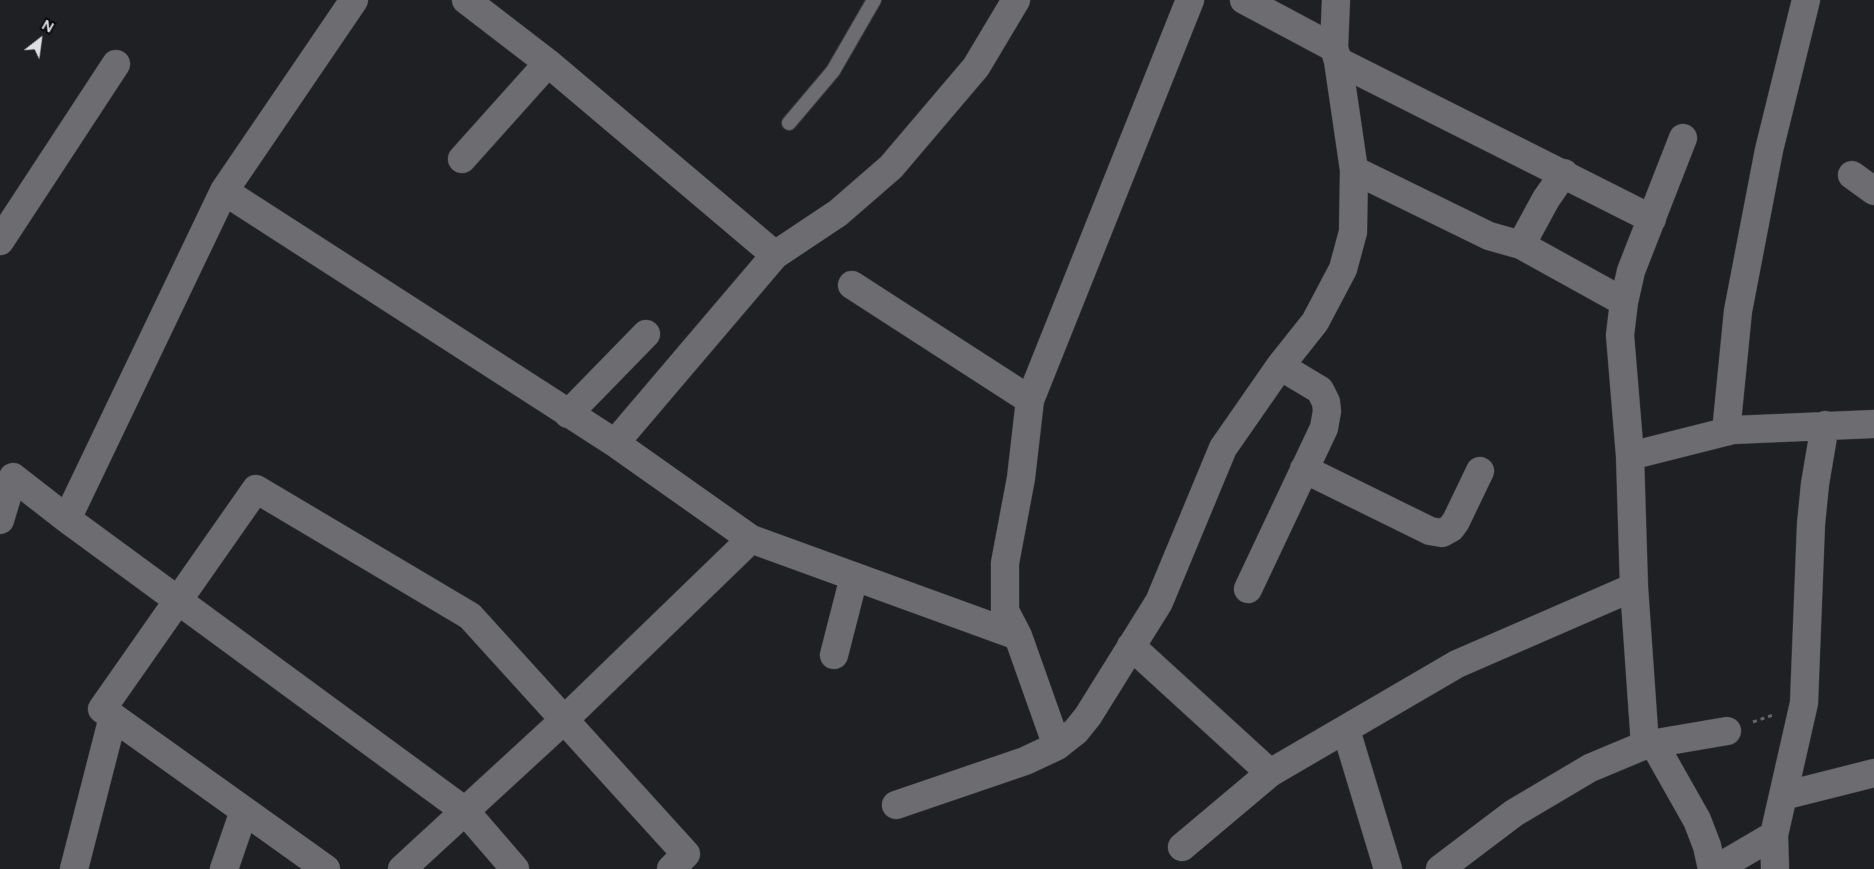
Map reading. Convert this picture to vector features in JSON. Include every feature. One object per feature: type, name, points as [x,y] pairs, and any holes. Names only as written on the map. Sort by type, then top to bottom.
[{"type":"street","points":[[67,518],[224,191],[354,0]]},
{"type":"street","points":[[466,0],[548,63],[775,255]]},
{"type":"street","points":[[615,442],[775,255],[838,213],[891,167],[976,67],[1016,0]]},
{"type":"street","points":[[1057,746],[1018,636],[1005,611],[1004,562],[1021,478],[1030,400],[1190,0]]},
{"type":"street","points":[[1244,0],[1336,55],[1652,219]]},
{"type":"street","points":[[896,805],[1025,761],[1057,746],[1076,731],[1088,716],[1159,602],[1223,448],[1280,366],[1315,322],[1343,269],[1353,232],[1354,170],[1336,55],[1336,0]]},
{"type":"street","points":[[1730,431],[1738,311],[1769,150],[1806,0]]},
{"type":"street","points":[[462,159],[548,63]]},
{"type":"street","points":[[0,241],[116,64]]},
{"type":"street","points":[[1683,138],[1631,271],[1624,302],[1620,336],[1630,456],[1634,587],[1650,745],[1697,820],[1712,861],[1774,836]]},
{"type":"street","points":[[1354,170],[1489,236],[1521,245],[1624,302]]},
{"type":"street","points":[[1521,245],[1546,199],[1564,174]]},
{"type":"street","points":[[1852,175],[1874,190]]},
{"type":"street","points":[[224,191],[568,414],[615,442],[752,539],[1018,636]]},
{"type":"street","points":[[852,284],[1030,400]]},
{"type":"street","points":[[568,414],[646,334]]},
{"type":"street","points":[[1248,589],[1324,428],[1327,411],[1326,402],[1320,390],[1280,366]]},
{"type":"street","points":[[1630,456],[1730,431],[1874,424]]},
{"type":"street","points":[[1775,869],[1774,836],[1804,703],[1814,484],[1825,425]]},
{"type":"street","points":[[1304,469],[1430,531],[1442,533],[1451,528],[1456,521],[1480,471]]},
{"type":"street","points":[[0,520],[6,477],[67,518],[465,811],[515,869]]},
{"type":"street","points":[[326,869],[102,709],[256,490],[470,616],[686,854],[671,869]]},
{"type":"street","points":[[402,869],[565,720],[752,539]]},
{"type":"street","points":[[834,655],[854,577]]},
{"type":"street","points":[[1182,847],[1270,773],[1457,664],[1634,587]]},
{"type":"street","points":[[1131,646],[1270,773]]},
{"type":"street","points":[[74,869],[113,717]]},
{"type":"street","points":[[1346,730],[1388,869]]},
{"type":"street","points":[[1440,869],[1514,813],[1590,768],[1650,745],[1727,731]]},
{"type":"street","points":[[1783,796],[1874,773]]},
{"type":"street","points":[[224,869],[244,811]]},
{"type":"lane","points":[[789,123],[833,71],[874,0]]},
{"type":"path","points":[[1727,731],[1804,703]]}]
